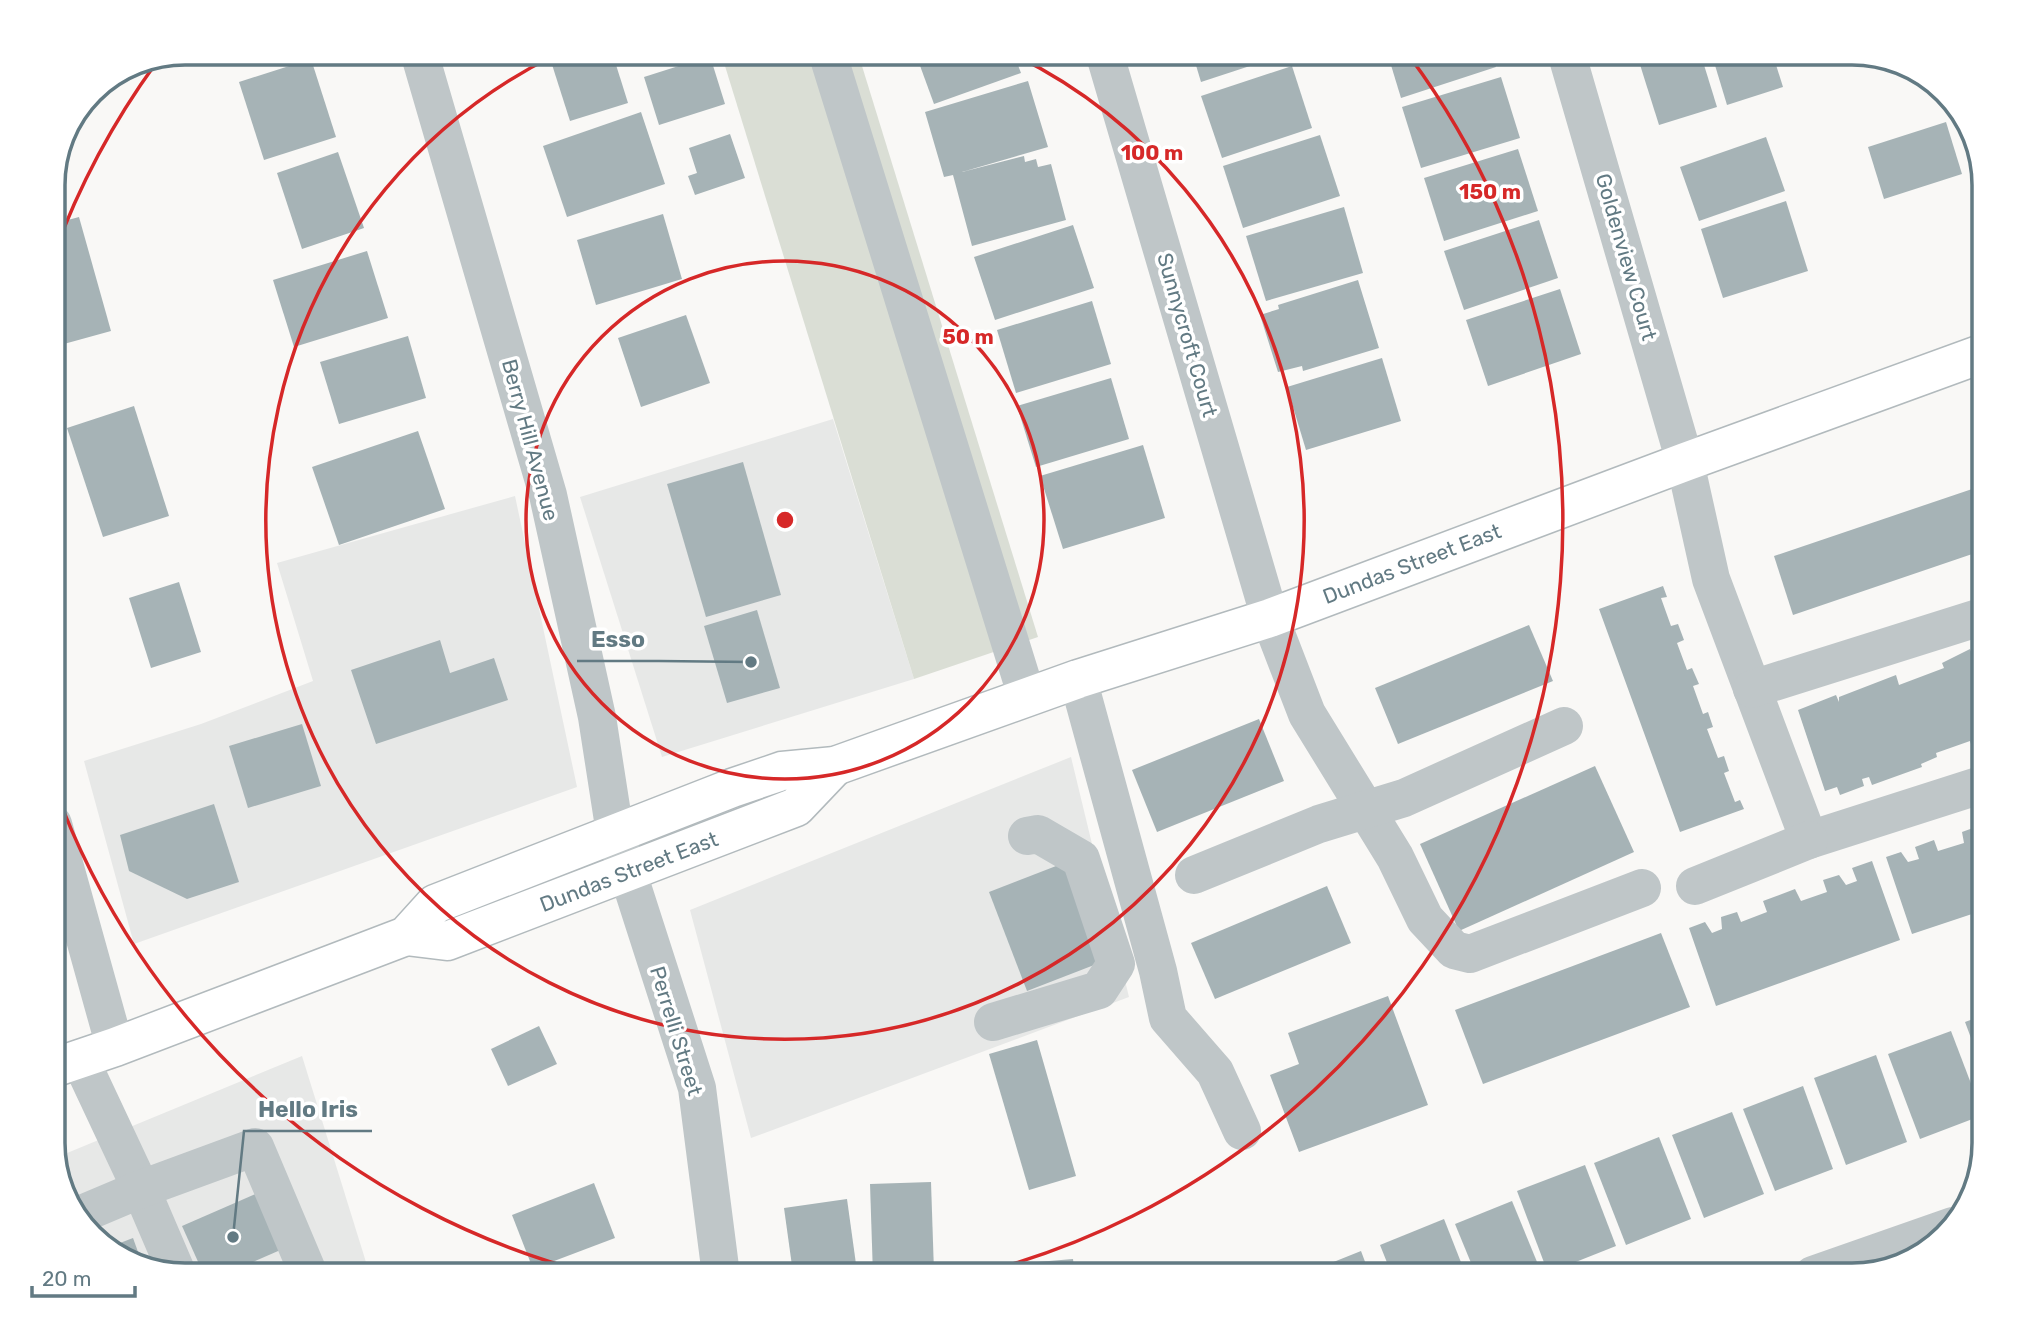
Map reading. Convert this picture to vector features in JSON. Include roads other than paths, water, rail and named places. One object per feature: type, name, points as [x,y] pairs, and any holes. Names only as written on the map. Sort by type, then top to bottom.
[{"type":"main road","name":"Dundas Street East","points":[[66,1063],[115,1047],[406,936],[435,904],[782,771],[835,766],[1078,679],[1270,618],[1685,461],[1972,357]]},
{"type":"main road","name":"Dundas Street East","points":[[406,936],[447,941],[796,807],[835,766]]},
{"type":"street","name":"Berry Hill Avenue","points":[[423,65],[548,495],[597,718],[615,833]]},
{"type":"street","points":[[831,65],[1027,698]]},
{"type":"street","name":"Sunnycroft Court","points":[[1108,65],[1270,618],[1307,714],[1395,857],[1425,919],[1454,950],[1470,954],[1642,888]]},
{"type":"street","name":"Goldenview Court","points":[[1570,65],[1685,461],[1711,579],[1810,840]]},
{"type":"street","points":[[1752,688],[1972,620]]},
{"type":"street","points":[[1078,679],[1158,971],[1168,1018],[1215,1072],[1242,1131]]},
{"type":"street","points":[[1194,875],[1319,824],[1405,798],[1564,726]]},
{"type":"street","points":[[1695,887],[1810,840],[1972,788]]},
{"type":"street","name":"Perrelli Street","points":[[615,833],[696,1088],[719,1263]]},
{"type":"street","points":[[993,1022],[1099,990],[1116,964],[1081,859],[1038,834],[1027,836]]},
{"type":"street","points":[[65,867],[115,1047]]},
{"type":"street","points":[[66,1063],[141,1189],[172,1262]]},
{"type":"street","points":[[87,1212],[255,1147],[304,1263]]},
{"type":"street","points":[[1850,1263],[1930,1234]]},
{"type":"place","name":"Esso","points":[[751,662]]},
{"type":"place","name":"Hello Iris","points":[[233,1237]]}]
